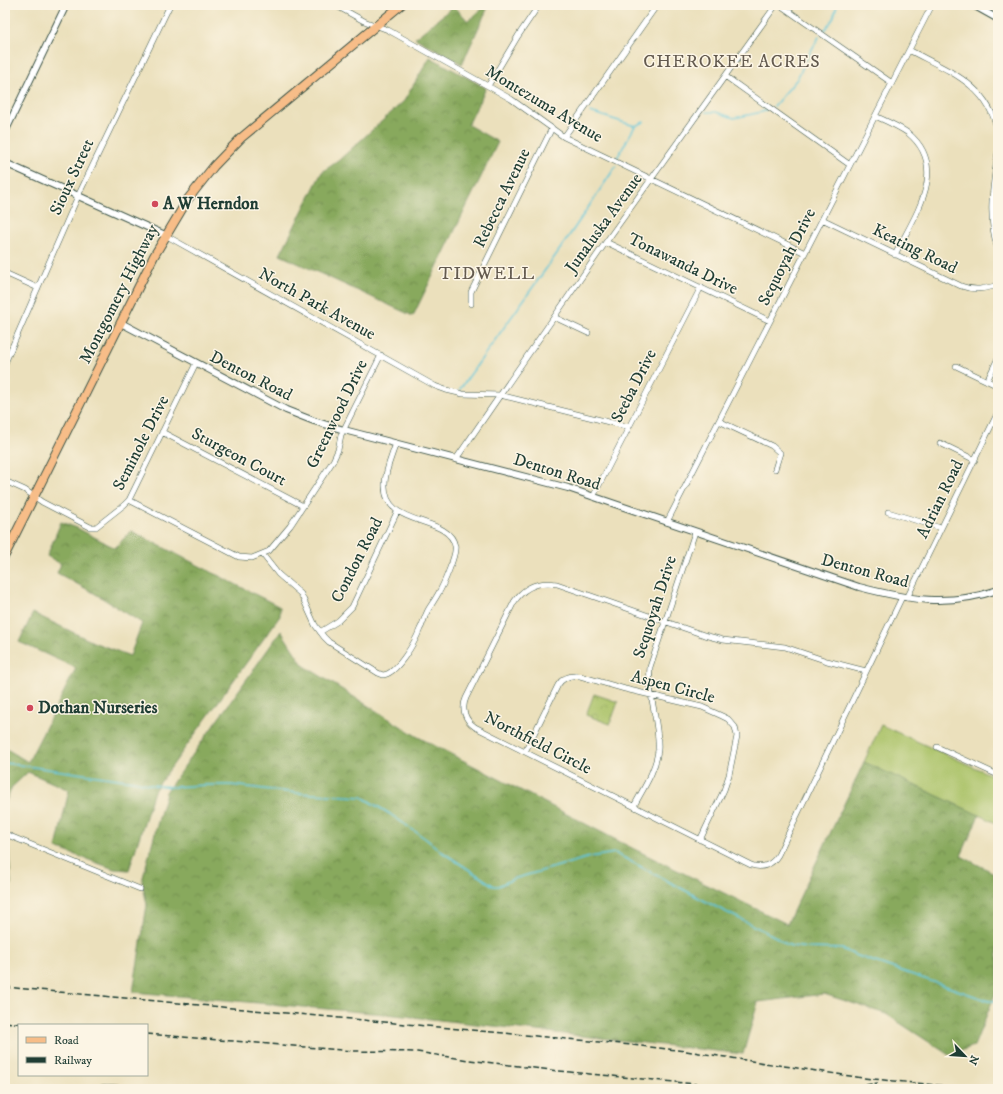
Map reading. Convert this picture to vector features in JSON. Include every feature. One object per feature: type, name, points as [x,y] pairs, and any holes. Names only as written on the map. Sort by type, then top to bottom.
[{"type":"main road","name":"Montgomery Highway","points":[[5,555],[165,236],[188,199],[206,175],[228,151],[253,128],[401,5]]},
{"type":"street","points":[[5,132],[66,5]]},
{"type":"street","name":"Sioux Street","points":[[5,363],[78,196],[170,5]]},
{"type":"street","name":"Montezuma Avenue","points":[[335,5],[388,30],[511,99],[564,136],[805,253]]},
{"type":"street","points":[[488,86],[518,36],[539,5]]},
{"type":"street","points":[[564,136],[657,5]]},
{"type":"street","name":"Junaluska Avenue","points":[[456,458],[606,242],[776,5]]},
{"type":"street","points":[[780,5],[892,83]]},
{"type":"street","name":"Sequoyah Drive","points":[[667,522],[932,5]]},
{"type":"street","points":[[976,6],[998,19]]},
{"type":"street","points":[[909,50],[972,85],[982,97],[997,122],[998,133]]},
{"type":"street","points":[[725,76],[850,165]]},
{"type":"street","points":[[875,116],[900,128],[913,138],[922,151],[927,167],[928,180],[925,192],[895,255]]},
{"type":"street","name":"Rebecca Avenue","points":[[471,304],[471,292],[552,128]]},
{"type":"street","points":[[998,152],[991,215],[998,250]]},
{"type":"street","name":"North Park Avenue","points":[[5,163],[165,236],[435,386],[463,394],[500,395],[629,427]]},
{"type":"street","name":"Keating Road","points":[[822,219],[966,288],[981,290],[998,286]]},
{"type":"street","name":"Tonawanda Drive","points":[[606,242],[770,321]]},
{"type":"street","points":[[5,273],[38,288]]},
{"type":"street","name":"Seeba Drive","points":[[593,497],[701,287]]},
{"type":"street","points":[[554,317],[588,333]]},
{"type":"street","name":"Denton Road","points":[[121,323],[286,410],[314,421],[552,483],[845,583],[904,598],[930,601],[972,597],[998,590]]},
{"type":"street","name":"Greenwood Drive","points":[[263,555],[273,548],[333,461],[344,430],[381,356]]},
{"type":"street","points":[[987,381],[998,358]]},
{"type":"street","name":"Seminole Drive","points":[[34,496],[49,506],[93,528],[124,505],[129,500],[196,363]]},
{"type":"street","points":[[956,366],[998,386]]},
{"type":"street","name":"Adrian Road","points":[[904,598],[942,528],[998,412]]},
{"type":"street","points":[[719,420],[772,446],[780,453],[775,469]]},
{"type":"street","name":"Sturgeon Court","points":[[162,432],[303,506]]},
{"type":"street","points":[[129,500],[239,557],[252,558],[263,555],[278,574],[300,594],[320,632],[334,646],[383,675],[386,675],[395,668],[410,648],[421,628],[426,614],[440,591],[454,555],[455,545],[449,534],[397,512],[392,506],[387,497],[385,485],[386,474],[396,443]]},
{"type":"street","points":[[940,443],[975,460]]},
{"type":"street","points":[[5,481],[34,496]]},
{"type":"street","name":"Condon Road","points":[[320,632],[338,621],[352,607],[397,512]]},
{"type":"street","points":[[888,512],[942,528]]},
{"type":"street","name":"Sequoyah Drive","points":[[634,806],[653,769],[658,752],[649,676],[650,667],[695,532]]},
{"type":"street","name":"Northfield Circle","points":[[866,671],[827,661],[785,647],[723,640],[704,635],[557,584],[548,583],[529,587],[514,602],[466,698],[464,708],[466,717],[472,725],[754,866],[767,866],[774,860],[866,671],[904,598]]},
{"type":"street","name":"Aspen Circle","points":[[525,752],[558,685],[565,678],[580,676],[624,689],[692,703],[713,711],[728,720],[737,731],[732,764],[727,782],[700,840]]},
{"type":"street","points":[[937,746],[998,775]]},
{"type":"street","points":[[5,834],[140,889]]},
{"type":"street","points":[[93,1089],[107,1087],[134,1089]]},
{"type":"green space","points":[[487,5],[489,5],[462,64],[415,38],[454,6],[468,21]]},
{"type":"green space","points":[[430,57],[486,88],[468,125],[498,142],[413,316],[280,255],[322,172],[338,161],[404,101]]},
{"type":"green space","points":[[61,522],[77,528],[115,548],[131,531],[280,607],[280,616],[154,791],[129,870],[114,869],[56,848],[69,790],[28,772],[12,787],[5,803],[5,748],[28,762],[76,668],[19,642],[33,613],[93,642],[130,656],[142,623],[94,593],[57,573],[61,564],[47,556]]},
{"type":"green space","points":[[281,631],[303,665],[418,737],[628,846],[787,924],[864,762],[979,815],[961,856],[998,875],[998,987],[974,1046],[949,1055],[886,1014],[824,994],[758,1002],[743,1054],[395,1015],[133,992],[147,905],[142,881],[166,792]]},
{"type":"green space","points":[[594,694],[618,702],[610,724],[586,715]]},
{"type":"green space","points":[[881,725],[998,778],[998,824],[864,762]]},
{"type":"green space","points":[[5,840],[8,841],[11,883],[5,911]]},
{"type":"waterway","points":[[824,31],[833,19],[837,5]]},
{"type":"waterway","points":[[774,106],[797,79],[819,37]]},
{"type":"waterway","points":[[706,112],[716,112],[734,118],[766,110]]},
{"type":"waterway","points":[[590,112],[635,126]]},
{"type":"waterway","points":[[617,158],[635,126],[644,122]]},
{"type":"waterway","points":[[460,389],[563,245],[616,166]]},
{"type":"waterway","points":[[5,763],[152,785],[173,787],[231,785],[297,793],[362,797],[390,814],[442,852],[494,886],[498,886],[513,879],[590,857],[615,853],[776,937],[786,944],[808,948],[842,949],[855,955],[989,1001],[998,1001]]},
{"type":"railway","points":[[5,987],[622,1044],[686,1051],[863,1078],[977,1089]]},
{"type":"railway","points":[[5,1022],[24,1024]]},
{"type":"railway","points":[[148,1034],[354,1051],[417,1052],[559,1071],[748,1089]]},
{"type":"railway","points":[[839,1089],[878,1083]]},
{"type":"place","name":"A W Herndon","points":[[155,204]]},
{"type":"place","name":"Dothan Nurseries","points":[[30,708]]},
{"type":"district","name":"CHEROKEE ACRES","points":[[732,62]]},
{"type":"district","name":"TIDWELL","points":[[487,274]]}]
